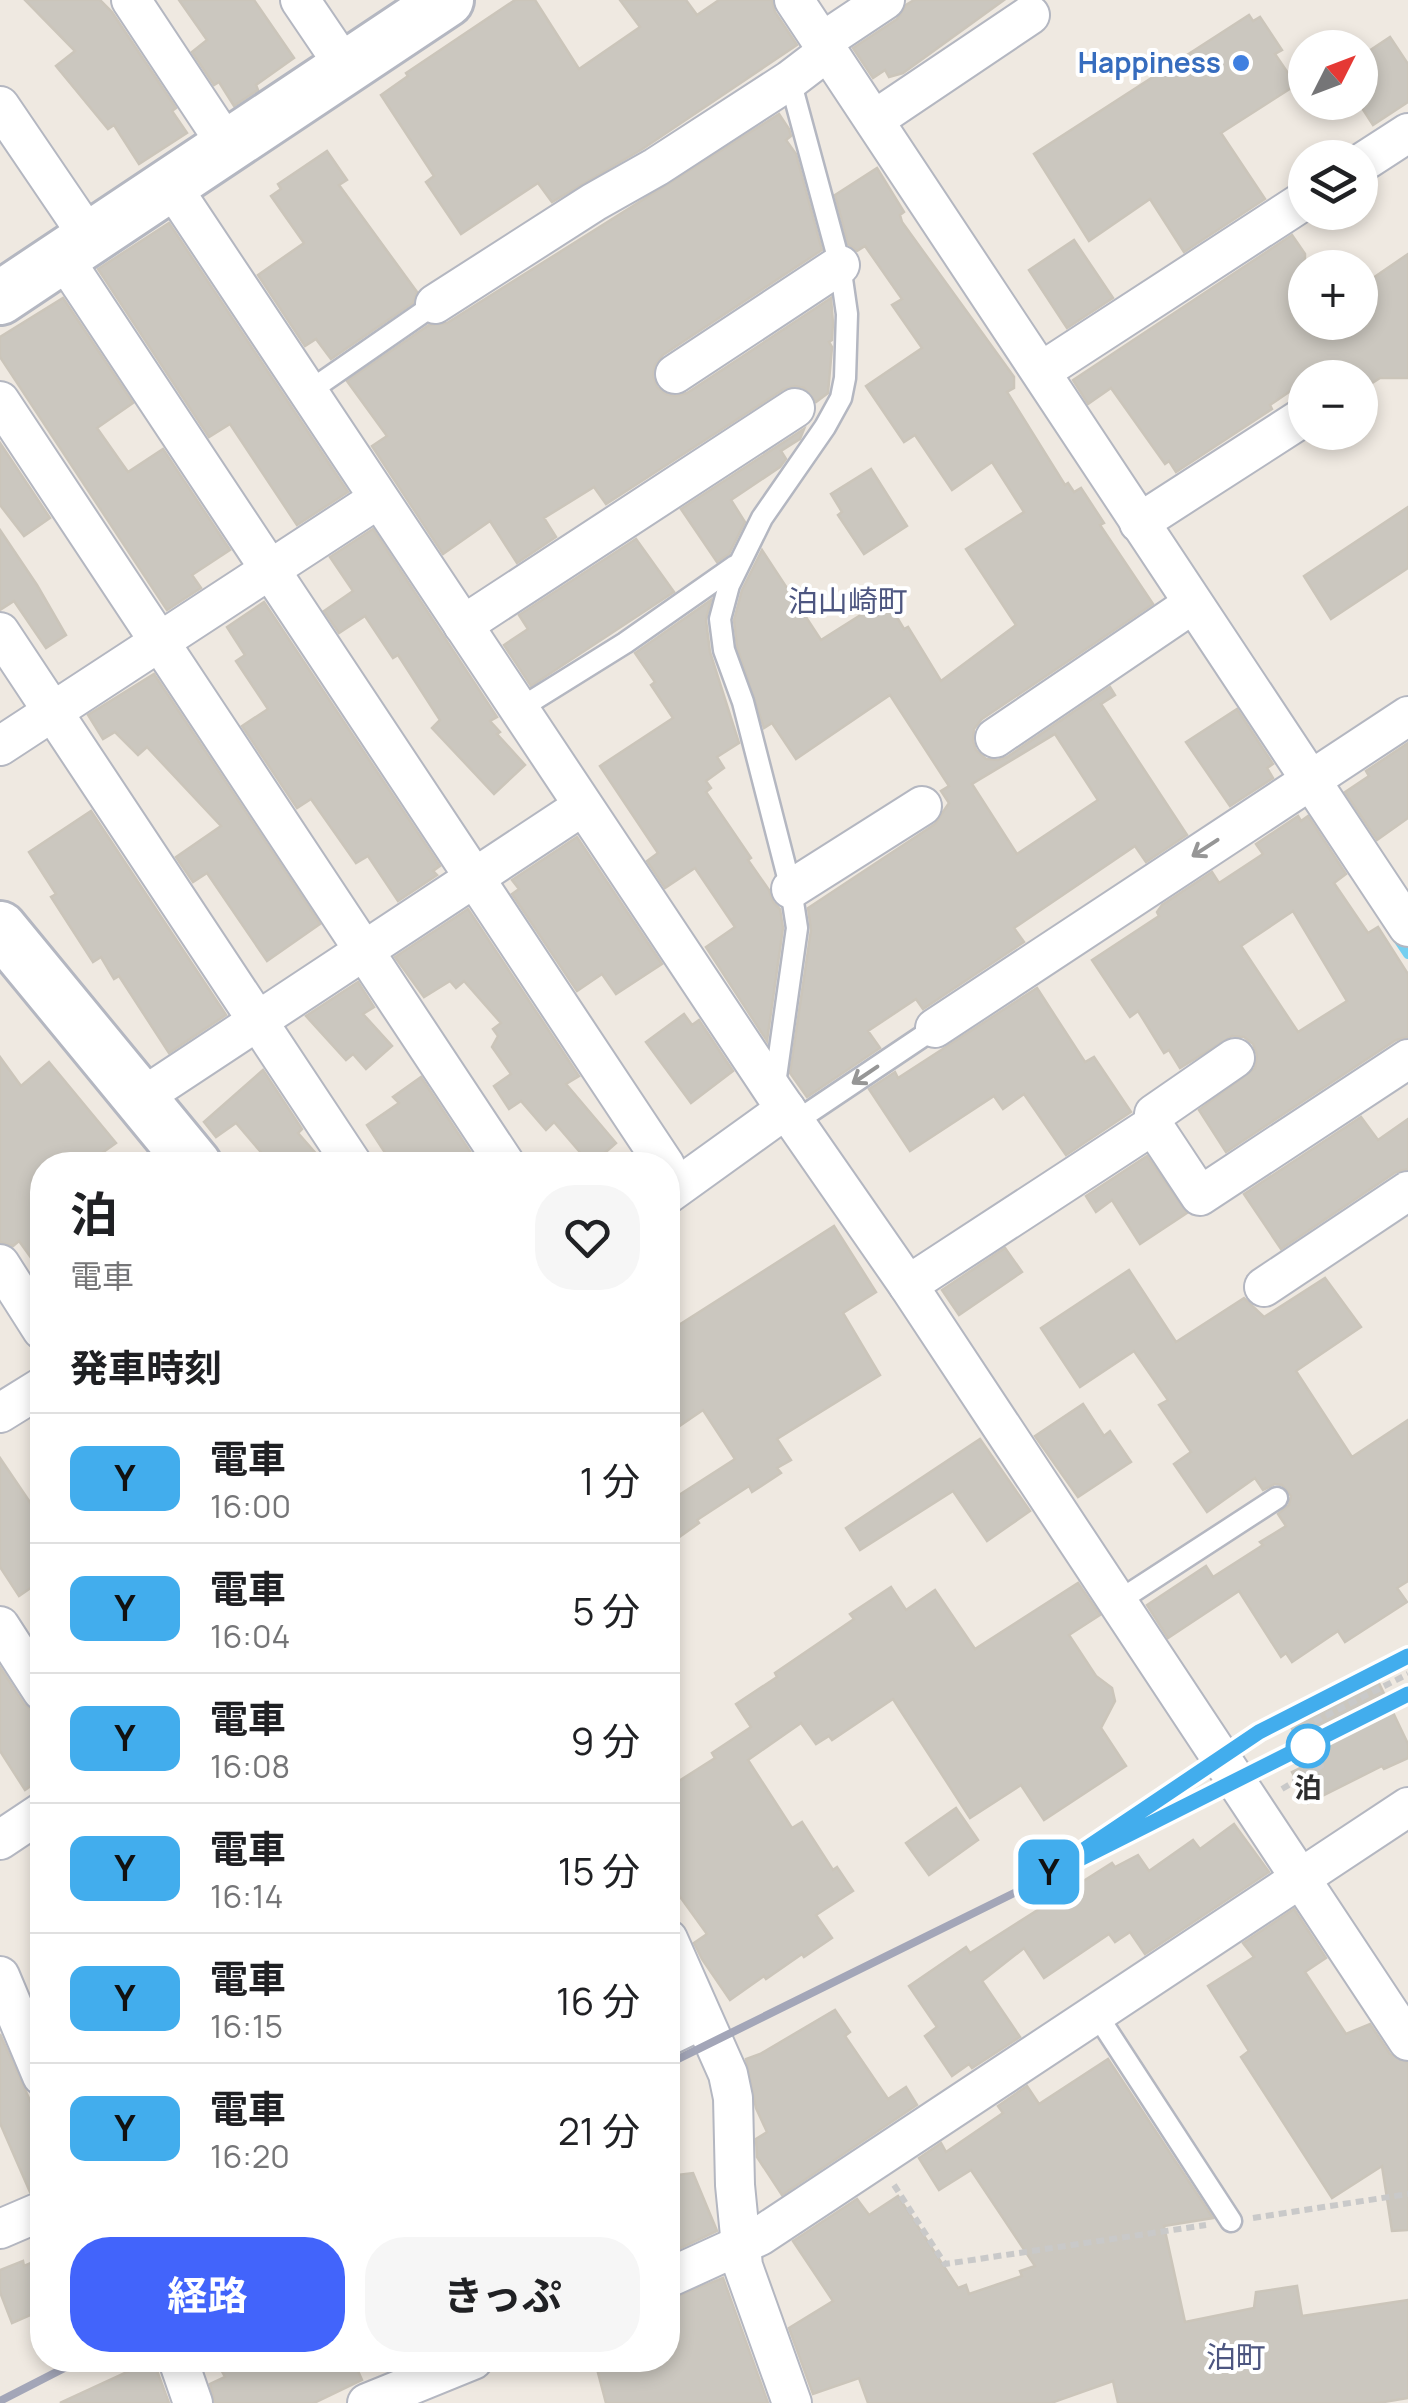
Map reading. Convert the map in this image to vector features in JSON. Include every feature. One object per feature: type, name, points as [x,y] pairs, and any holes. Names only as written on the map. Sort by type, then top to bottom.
[{"type":"street","points":[[131,0],[227,144]]},
{"type":"street","points":[[300,0],[346,68]]},
{"type":"street","points":[[0,298],[447,0]]},
{"type":"street","points":[[794,0],[815,59],[874,120],[1042,371],[1302,786],[1408,926]]},
{"type":"street","points":[[435,304],[815,59],[885,0]]},
{"type":"street","points":[[874,120],[1030,16]]},
{"type":"street","points":[[0,106],[76,247],[271,569],[653,1152]]},
{"type":"street","points":[[1378,152],[1408,132]]},
{"type":"street","points":[[170,184],[1408,2040]]},
{"type":"street","points":[[1042,371],[1288,211]]},
{"type":"street","points":[[675,374],[840,264]]},
{"type":"street","points":[[0,401],[497,1152]]},
{"type":"street","points":[[463,625],[795,408]]},
{"type":"street","points":[[1139,523],[1288,427]]},
{"type":"street","points":[[0,746],[378,499]]},
{"type":"street","points":[[995,738],[1192,605]]},
{"type":"street","points":[[0,632],[345,1152]]},
{"type":"street","points":[[935,1028],[1408,716]]},
{"type":"street","points":[[141,1098],[583,806]]},
{"type":"street","points":[[791,889],[922,806]]},
{"type":"street","points":[[0,928],[185,1152]]},
{"type":"street","points":[[1234,1058],[1154,1114],[1152,1125],[1200,1196],[1408,1058]]},
{"type":"street","points":[[680,1172],[785,1108]]},
{"type":"street","points":[[908,1285],[1152,1125]]},
{"type":"street","points":[[1264,1287],[1408,1191]]},
{"type":"street","points":[[0,1264],[30,1311]]},
{"type":"street","points":[[0,1413],[30,1394]]},
{"type":"street","points":[[0,1626],[30,1672]]},
{"type":"street","points":[[680,2273],[742,2245],[1408,1808]]},
{"type":"street","points":[[0,1840],[30,1820]]},
{"type":"street","points":[[680,1967],[728,2074],[743,2266],[792,2403]]},
{"type":"street","points":[[0,1976],[11,2032],[30,2059]]},
{"type":"street","points":[[680,2030],[703,2019]]},
{"type":"street","points":[[0,2229],[30,2216]]},
{"type":"street","points":[[182,2372],[193,2403]]},
{"type":"street","points":[[367,2403],[443,2372]]},
{"type":"lane","points":[[785,1108],[797,928],[791,889],[744,702],[724,650],[720,619],[729,585],[762,518],[841,398],[847,314],[815,59]]},
{"type":"lane","points":[[308,392],[435,304]]},
{"type":"lane","points":[[519,709],[625,643],[741,562]]},
{"type":"lane","points":[[785,1108],[935,1028]]},
{"type":"lane","points":[[1117,1602],[1278,1498]]},
{"type":"lane","points":[[1095,2012],[1231,2221]]},
{"type":"path","points":[[1252,1806],[1321,1766],[1300,1729],[1408,1674]]},
{"type":"path","points":[[878,2158],[945,2264],[1408,2194]]},
{"type":"building","points":[[25,0],[100,0],[176,108],[172,111],[187,133],[139,164],[114,125],[108,129],[56,66],[75,51]]},
{"type":"building","points":[[179,0],[254,0],[294,58],[234,106],[192,52],[207,40]]},
{"type":"building","points":[[515,0],[535,0],[579,69],[640,27],[620,0],[686,0],[697,15],[719,0],[772,0],[775,12],[797,45],[644,148],[552,202],[538,183],[461,234],[426,182],[434,176],[381,95],[408,76],[406,73]]},
{"type":"building","points":[[914,0],[1004,0],[903,73],[889,77],[885,70],[873,78],[853,48],[897,19]]},
{"type":"building","points":[[1249,15],[1253,21],[1260,17],[1282,50],[1275,54],[1288,73],[1288,90],[1221,133],[1265,199],[1184,252],[1150,199],[1089,241],[1034,154]]},
{"type":"building","points":[[1390,37],[1408,64],[1408,102],[1373,125],[1370,120],[1378,120],[1378,45]]},
{"type":"building","points":[[779,114],[789,129],[791,136],[786,140],[796,154],[822,250],[663,355],[653,376],[657,387],[666,394],[687,393],[831,298],[828,393],[816,402],[804,388],[784,389],[606,504],[594,487],[544,518],[556,537],[517,563],[490,521],[443,554],[372,446],[387,436],[347,381],[429,325],[447,323]]},
{"type":"building","points":[[327,151],[347,180],[339,185],[417,292],[413,303],[331,359],[316,339],[305,346],[258,275],[304,243],[271,196],[281,189],[278,184]]},
{"type":"building","points":[[877,168],[904,212],[900,215],[902,222],[1014,377],[1014,388],[1007,392],[1065,485],[1068,483],[1074,492],[1081,488],[1104,523],[1100,525],[1153,604],[982,719],[974,729],[976,750],[986,759],[1007,757],[1110,687],[1115,695],[1101,704],[1187,835],[1146,862],[1135,846],[1014,928],[1024,942],[923,1009],[916,999],[868,1031],[880,1048],[807,1097],[790,1073],[811,930],[808,908],[935,824],[949,803],[941,791],[949,786],[890,695],[796,759],[772,723],[764,728],[737,647],[734,620],[742,590],[762,550],[821,640],[886,599],[941,681],[1016,625],[966,549],[1024,512],[992,462],[952,490],[915,435],[904,442],[866,386],[922,348],[892,305],[902,299],[865,246],[857,251],[848,244],[835,195]],"holes":[[[1055,734],[1098,800],[1017,854],[972,784]]]},
{"type":"building","points":[[169,223],[348,492],[297,525],[230,424],[209,437],[98,269]]},
{"type":"building","points":[[1292,235],[1302,250],[1288,250],[1288,340],[1378,340],[1378,275],[1408,254],[1408,378],[1378,379],[1378,360],[1288,360],[1288,393],[1270,405],[1272,409],[1176,472],[1169,461],[1165,464],[1111,388],[1088,404],[1073,380]]},
{"type":"building","points":[[1074,240],[1113,298],[1067,328],[1029,270]]},
{"type":"building","points":[[63,298],[133,403],[97,428],[128,472],[163,449],[230,550],[192,575],[201,588],[167,610],[0,357],[0,337]]},
{"type":"building","points":[[804,429],[800,439],[781,451],[786,459],[780,467],[731,500],[745,522],[729,554],[717,562],[681,509]]},
{"type":"building","points":[[0,443],[50,518],[24,536],[0,505]]},
{"type":"building","points":[[871,469],[907,526],[864,554],[838,515],[842,512],[831,494]]},
{"type":"building","points":[[1408,507],[1408,568],[1331,619],[1304,576]]},
{"type":"building","points":[[373,529],[497,717],[490,721],[500,732],[497,734],[525,765],[494,794],[432,728],[440,720],[398,655],[393,658],[365,616],[339,633],[324,611],[353,591],[330,557]]},
{"type":"building","points":[[0,530],[66,635],[46,648],[14,601],[0,610]]},
{"type":"building","points":[[636,539],[674,592],[531,686],[504,645],[528,629],[519,615]]},
{"type":"building","points":[[711,600],[706,620],[710,652],[739,743],[717,757],[724,768],[706,781],[711,788],[706,792],[780,909],[783,928],[767,1041],[706,947],[735,927],[695,868],[665,888],[647,861],[658,853],[600,766],[673,718],[635,653]]},
{"type":"building","points":[[264,602],[440,866],[433,871],[437,875],[398,901],[368,856],[356,863],[311,799],[297,808],[242,726],[268,709],[236,661],[245,655],[227,627]]},
{"type":"building","points":[[154,674],[320,924],[267,961],[207,873],[193,882],[176,857],[221,826],[147,747],[138,755],[115,732],[103,739],[88,715]]},
{"type":"building","points":[[1237,709],[1273,764],[1267,768],[1273,778],[1230,806],[1186,742]]},
{"type":"building","points":[[1408,743],[1408,818],[1377,840],[1345,792],[1369,776],[1366,771]]},
{"type":"building","points":[[91,811],[226,1015],[169,1053],[119,976],[114,979],[101,957],[93,962],[51,897],[56,894],[29,852]]},
{"type":"building","points":[[1298,816],[1301,821],[1308,816],[1346,874],[1334,883],[1368,933],[1378,927],[1408,974],[1408,1037],[1396,1040],[1226,1152],[1199,1110],[1255,1068],[1257,1055],[1253,1044],[1244,1037],[1232,1036],[1180,1068],[1169,1050],[1164,1053],[1138,1011],[1130,1017],[1092,960],[1159,916],[1162,905],[1212,872],[1219,883],[1263,854],[1256,844]],"holes":[[[1293,911],[1347,1001],[1298,1032],[1241,946]]]},
{"type":"building","points":[[577,837],[662,964],[616,994],[602,974],[577,991],[512,894],[519,889],[512,880]]},
{"type":"building","points":[[468,909],[579,1076],[566,1084],[616,1143],[606,1152],[580,1152],[554,1122],[546,1130],[521,1101],[509,1109],[494,1086],[511,1074],[492,1047],[498,1036],[493,1029],[501,1023],[464,981],[456,988],[450,981],[424,997],[395,957]]},
{"type":"building","points":[[358,982],[374,1007],[363,1014],[392,1046],[366,1069],[353,1054],[346,1060],[306,1016]]},
{"type":"building","points":[[1037,988],[1085,1062],[1094,1057],[1131,1112],[1066,1155],[1024,1094],[1003,1109],[994,1096],[910,1151],[869,1089],[895,1072],[898,1078]]},
{"type":"building","points":[[684,1014],[692,1025],[699,1020],[733,1071],[691,1103],[646,1042]]},
{"type":"building","points":[[0,1057],[21,1086],[49,1062],[116,1143],[103,1152],[30,1152],[30,1256],[19,1241],[13,1246],[0,1242]]},
{"type":"building","points":[[263,1070],[302,1129],[298,1133],[315,1152],[261,1152],[236,1123],[216,1137],[204,1122]]},
{"type":"building","points":[[421,1077],[470,1152],[385,1152],[367,1125],[399,1103],[393,1097]]},
{"type":"building","points":[[1361,1117],[1378,1140],[1408,1119],[1408,1169],[1396,1172],[1281,1249],[1244,1194]]},
{"type":"building","points":[[1147,1156],[1187,1213],[1140,1244],[1112,1200],[1096,1212],[1086,1196]]},
{"type":"building","points":[[834,1226],[876,1292],[843,1313],[880,1375],[777,1439],[791,1460],[777,1468],[781,1473],[752,1492],[749,1486],[697,1520],[699,1523],[680,1536],[680,1494],[735,1459],[703,1410],[680,1426],[680,1324]]},
{"type":"building","points":[[1005,1248],[1022,1272],[959,1315],[942,1290]]},
{"type":"building","points":[[1129,1270],[1176,1342],[1244,1298],[1264,1317],[1325,1278],[1361,1327],[1296,1371],[1352,1457],[1408,1420],[1408,1581],[1397,1588],[1407,1602],[1345,1642],[1338,1631],[1292,1662],[1286,1653],[1281,1657],[1239,1591],[1168,1638],[1147,1605],[1206,1566],[1213,1577],[1263,1545],[1260,1542],[1286,1526],[1278,1514],[1289,1505],[1291,1496],[1282,1485],[1263,1490],[1255,1478],[1207,1512],[1174,1464],[1191,1452],[1159,1405],[1168,1400],[1134,1351],[1080,1387],[1041,1328]]},
{"type":"building","points":[[1083,1404],[1104,1436],[1110,1431],[1131,1462],[1078,1497],[1035,1436]]},
{"type":"building","points":[[980,1439],[1030,1511],[987,1541],[953,1491],[860,1550],[846,1528]]},
{"type":"building","points":[[0,1458],[30,1502],[30,1588],[19,1596],[0,1567]]},
{"type":"building","points":[[1078,1583],[1100,1615],[1069,1635],[1096,1676],[1112,1688],[1115,1701],[1101,1728],[1126,1766],[1044,1820],[1021,1785],[970,1818],[893,1699],[832,1740],[829,1736],[816,1744],[801,1723],[748,1760],[792,1828],[802,1822],[833,1870],[837,1867],[853,1891],[816,1915],[832,1938],[730,2000],[694,1943],[707,1934],[680,1897],[680,1780],[715,1758],[712,1753],[751,1727],[736,1704],[854,1619],[850,1614],[891,1587],[906,1610],[935,1590],[975,1649]]},
{"type":"building","points":[[0,1667],[30,1709],[30,1786],[25,1790],[0,1751]]},
{"type":"building","points":[[1377,1679],[1408,1744],[1408,1758],[1384,1769],[1382,1766],[1308,1803],[1292,1772],[1310,1763],[1289,1723]]},
{"type":"building","points":[[956,1808],[978,1840],[929,1875],[906,1843]]},
{"type":"building","points":[[1234,1824],[1269,1872],[1145,1954],[1130,1932],[1115,1942],[1109,1934],[1044,1978],[1024,1948],[982,1981],[1020,2037],[972,2068],[969,2064],[952,2076],[925,2036],[937,2027],[909,1986],[966,1947],[970,1953],[1112,1863],[1115,1867],[1138,1855],[1149,1871],[1193,1840],[1200,1849]]},
{"type":"building","points":[[1294,1909],[1326,1958],[1305,1972],[1346,2034],[1370,2024],[1390,2054],[1408,2063],[1408,2230],[1392,2231],[1382,2166],[1332,2198],[1241,2057],[1249,2051],[1208,1986],[1254,1957],[1243,1943]]},
{"type":"building","points":[[835,2010],[850,2032],[845,2036],[888,2099],[906,2087],[917,2105],[782,2195],[757,2157],[756,2139],[767,2132],[756,2108],[746,2059]]},
{"type":"building","points":[[0,2034],[30,2100],[30,2192],[0,2123]]},
{"type":"building","points":[[1108,2059],[1213,2218],[1164,2226],[1185,2322],[1254,2308],[1256,2292],[1297,2286],[1302,2316],[1408,2300],[1408,2398],[1378,2403],[1118,2403],[1113,2381],[1051,2403],[868,2403],[859,2378],[813,2394],[789,2328],[833,2301],[793,2241],[857,2199],[869,2215],[898,2196],[958,2288],[966,2285],[969,2294],[1022,2276],[1020,2271],[1035,2266],[971,2170],[939,2190],[919,2158],[941,2143],[946,2152],[1003,2113],[998,2106],[1027,2086],[1039,2104]]},
{"type":"building","points":[[693,2173],[717,2231],[680,2248],[680,2175]]},
{"type":"building","points":[[23,2261],[24,2266],[30,2263],[30,2315],[12,2323],[0,2292],[0,2270]]},
{"type":"building","points":[[723,2278],[768,2403],[606,2403],[598,2372],[680,2372],[680,2295]]},
{"type":"building","points":[[127,2372],[157,2372],[169,2403],[60,2403]]},
{"type":"building","points":[[222,2372],[358,2372],[362,2380],[314,2403],[215,2403],[210,2384],[225,2377]]},
{"type":"waterway","points":[[1394,933],[1408,954]]},
{"type":"railway","points":[[1112,1830],[1259,1733],[1408,1656]]},
{"type":"railway","points":[[680,2058],[1237,1783],[1408,1694]]},
{"type":"railway","points":[[0,2401],[57,2372]]},
{"type":"train","name":"Y","points":[[1408,1656],[1259,1732],[1042,1878],[1408,1694]]},
{"type":"place","name":"Happiness","points":[[1241,63]]},
{"type":"place","name":"泊","points":[[1308,1746]]},
{"type":"district","name":"泊山崎町","points":[[848,602]]},
{"type":"district","name":"泊町","points":[[1236,2358]]}]
